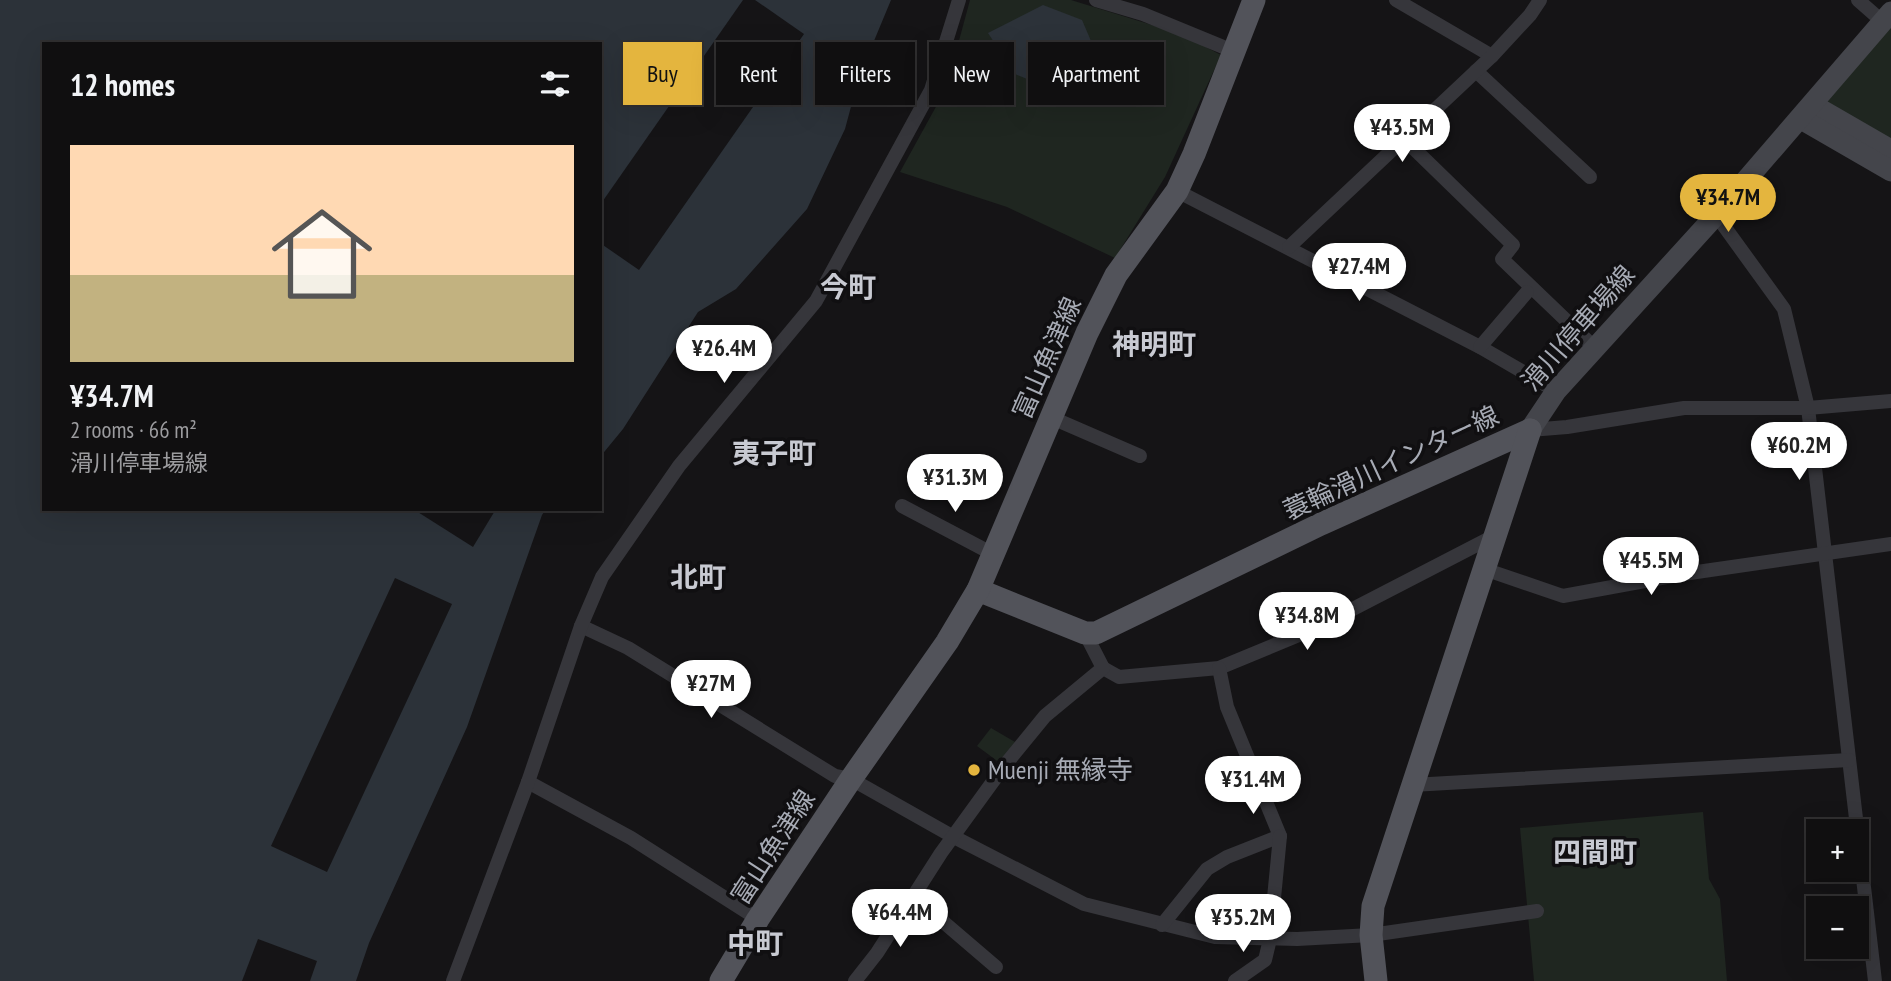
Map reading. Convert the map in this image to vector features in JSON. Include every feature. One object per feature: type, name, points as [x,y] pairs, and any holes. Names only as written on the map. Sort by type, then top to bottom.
[{"type":"main road","name":"富山魚津線","points":[[721,981],[758,919],[947,642],[978,590],[1087,333],[1116,275],[1177,191],[1194,155],[1254,0]]},
{"type":"main road","name":"滑川停車場線","points":[[1531,430],[1556,391],[1716,215],[1887,17]]},
{"type":"main road","points":[[1807,112],[1891,150]]},
{"type":"main road","points":[[1807,112],[1891,171]]},
{"type":"main road","name":"蓑輪滑川インター線","points":[[1377,981],[1371,935],[1373,906],[1531,430]]},
{"type":"main road","name":"蓑輪滑川インター線","points":[[1085,633],[1096,633],[1321,524],[1531,430]]},
{"type":"main road","points":[[978,590],[1085,633]]},
{"type":"street","points":[[453,981],[528,782],[581,626],[602,577],[679,466],[816,301],[930,90],[959,0]]},
{"type":"street","points":[[1096,0],[1143,14],[1233,51]]},
{"type":"street","points":[[1396,0],[1492,56]]},
{"type":"street","points":[[1289,247],[1492,56],[1530,15],[1540,0]]},
{"type":"street","points":[[1858,0],[1887,17]]},
{"type":"street","points":[[1476,71],[1590,177]]},
{"type":"street","points":[[1404,139],[1513,245],[1502,259],[1595,348]]},
{"type":"street","points":[[1177,191],[1480,346],[1556,391]]},
{"type":"street","points":[[1716,215],[1784,309],[1808,408],[1875,981]]},
{"type":"street","points":[[1480,346],[1527,292]]},
{"type":"street","points":[[1531,430],[1567,427],[1684,408],[1808,408],[1891,401]]},
{"type":"street","points":[[1050,417],[1140,456]]},
{"type":"street","points":[[902,506],[993,554]]},
{"type":"street","points":[[1085,633],[1103,668],[1119,677],[1219,668],[1318,627],[1496,535]]},
{"type":"street","points":[[1484,569],[1563,596],[1684,574],[1891,544]]},
{"type":"street","points":[[581,626],[628,648],[835,776],[851,779],[952,836],[1084,904],[1214,937],[1270,939],[1371,935],[1537,911]]},
{"type":"street","points":[[855,981],[877,953],[952,836],[1005,765],[1045,716],[1103,668]]},
{"type":"street","points":[[1219,668],[1227,707],[1280,836],[1270,939],[1265,960],[1235,981]]},
{"type":"street","points":[[1412,785],[1849,760]]},
{"type":"street","points":[[528,782],[631,838],[758,919]]},
{"type":"street","points":[[1162,925],[1207,869],[1227,857],[1280,836]]},
{"type":"street","points":[[913,896],[996,967]]},
{"type":"shaded area","points":[[0,0],[891,0],[874,42],[815,42],[815,105],[851,105],[845,129],[807,209],[736,289],[698,312],[623,429],[602,455],[602,42],[42,42],[42,511],[545,511],[467,727],[369,943],[356,981],[0,981]]},
{"type":"shaded area","points":[[970,0],[1071,0],[1181,34],[1221,55],[1165,177],[1115,258],[1007,207],[900,172],[937,105],[1014,105],[1014,42],[959,42]]},
{"type":"shaded area","points":[[1043,5],[1082,20],[1091,42],[1028,42],[1028,79],[1014,72],[1014,42],[994,42],[988,33]]},
{"type":"shaded area","points":[[1891,12],[1891,150],[1813,105]]},
{"type":"shaded area","points":[[991,728],[1015,742],[1000,763],[977,746]]},
{"type":"shaded area","points":[[1703,812],[1709,879],[1720,899],[1727,981],[1534,981],[1520,828]]},
{"type":"pier","points":[[743,0],[755,0],[804,34],[798,42],[716,42],[716,105],[754,105],[639,270],[602,244],[602,202],[670,105],[702,105],[702,59]]},
{"type":"pier","points":[[416,511],[495,511],[473,547]]},
{"type":"pier","points":[[395,578],[452,604],[327,872],[271,846]]},
{"type":"pier","points":[[258,939],[317,961],[310,981],[242,981]]},
{"type":"place","name":"Muenji 無縁寺","points":[[974,770]]},
{"type":"district","name":"今町","points":[[848,287]]},
{"type":"district","name":"神明町","points":[[1154,344]]},
{"type":"district","name":"夷子町","points":[[774,453]]},
{"type":"district","name":"北町","points":[[698,577]]},
{"type":"district","name":"四間町","points":[[1595,852]]},
{"type":"district","name":"中町","points":[[755,943]]}]
